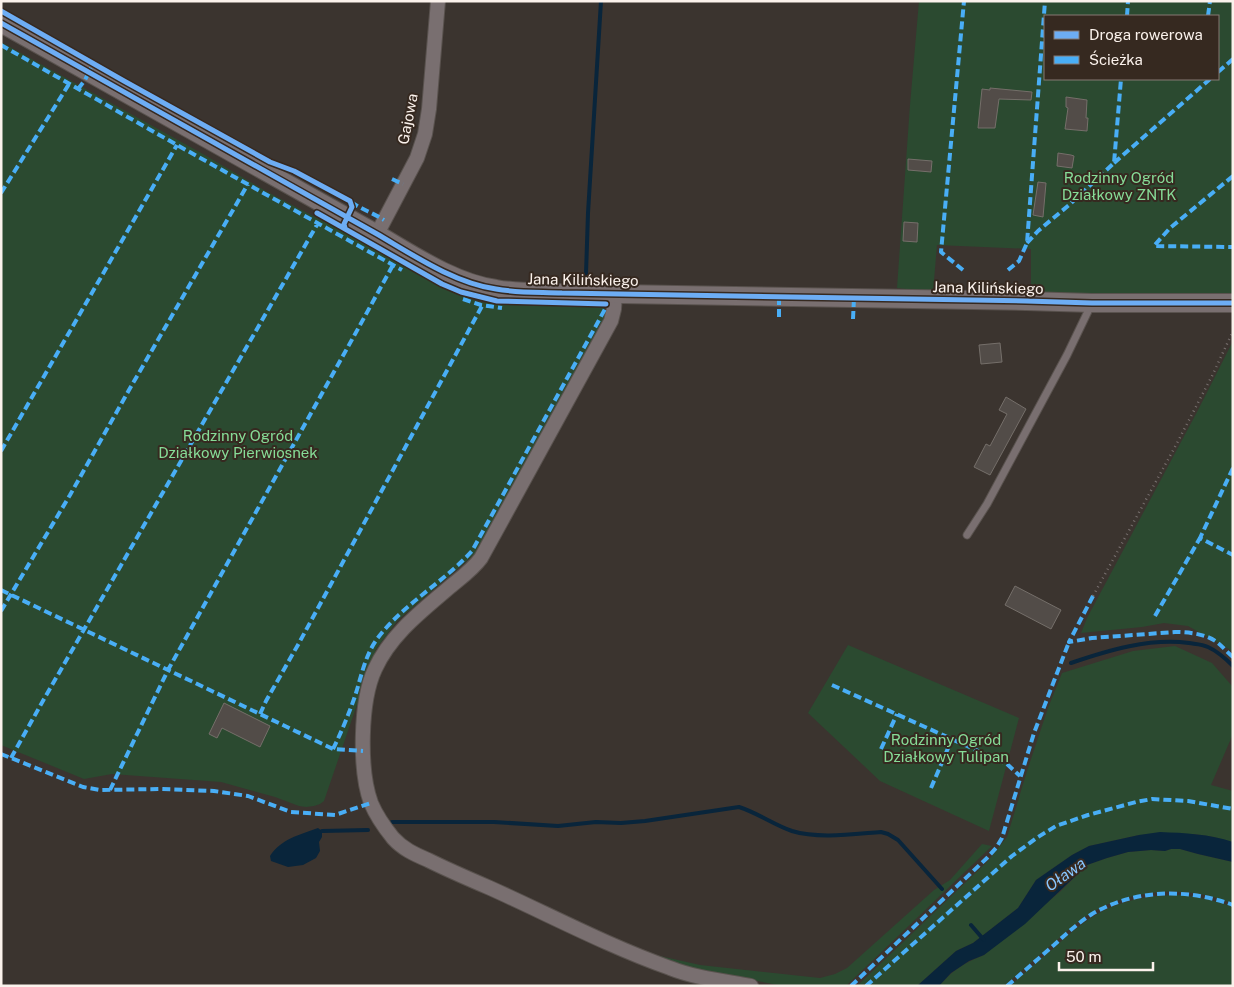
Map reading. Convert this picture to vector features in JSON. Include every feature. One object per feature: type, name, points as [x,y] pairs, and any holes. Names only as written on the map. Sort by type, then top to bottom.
[{"type":"street","name":"Gajowa","points":[[377,234],[417,158],[425,134],[429,109],[438,1]]},
{"type":"street","name":"Jana Kilińskiego","points":[[1,23],[436,268],[487,287],[535,292],[615,294],[1026,300],[1092,303],[1233,303]]},
{"type":"street","points":[[615,294],[611,321],[481,558],[469,572],[410,621],[389,645],[374,670],[364,706],[363,751],[366,781],[371,803],[377,814],[393,838],[404,848],[606,942],[671,969],[751,986]]},
{"type":"lane","points":[[968,535],[987,504],[1067,355],[1092,303]]},
{"type":"path","points":[[1093,596],[1176,445],[1233,331]]},
{"type":"green space","name":"Rodzinny Ogród Działkowy ZNTK","points":[[919,1],[1233,1],[1233,293],[1046,295],[1033,293],[1031,289],[1031,249],[937,245],[933,292],[897,288]]},
{"type":"green space","name":"Rodzinny Ogród Działkowy Pierwiosnek","points":[[1,42],[264,190],[460,295],[479,302],[507,305],[602,306],[607,313],[476,553],[398,620],[376,649],[324,801],[320,804],[306,807],[299,806],[275,797],[221,782],[112,774],[84,779],[1,745]]},
{"type":"green space","points":[[1233,341],[1233,653],[1188,626],[1164,623],[1081,633],[1087,618]]},
{"type":"green space","name":"Rodzinny Ogród Działkowy Tulipan","points":[[848,645],[1019,718],[989,831],[880,781],[808,713]]},
{"type":"green space","points":[[1175,646],[1212,663],[1233,687],[1233,734],[1211,785],[1233,791],[1233,843],[1214,837],[1194,834],[1139,835],[1089,846],[1072,855],[1036,880],[1018,908],[973,943],[956,951],[917,986],[857,986],[987,862],[1007,837],[1048,708],[1062,673],[1133,651]]},
{"type":"green space","points":[[982,844],[992,846],[846,986],[783,986],[690,968],[651,954],[700,965],[820,978],[835,974],[847,968],[934,890],[950,880]]},
{"type":"green space","points":[[1180,849],[1233,862],[1233,904],[1218,898],[1172,891],[1141,894],[1126,898],[1101,907],[1081,920],[1004,986],[939,986],[959,968],[984,955],[1061,891],[1087,865],[1128,852],[1165,851]]},
{"type":"green space","points":[[1179,895],[1220,902],[1233,907],[1233,986],[1010,986],[1077,928],[1103,911],[1121,903],[1140,899]]},
{"type":"water","points":[[318,828],[322,831],[322,837],[319,842],[320,851],[316,858],[303,865],[288,867],[271,861],[270,856],[279,845],[297,835]]},
{"type":"water","name":"Oława","points":[[1160,832],[1188,833],[1233,842],[1233,862],[1180,849],[1171,849],[1165,851],[1128,852],[1087,865],[1025,924],[984,955],[969,961],[951,973],[939,986],[917,986],[956,951],[973,943],[1018,908],[1036,880],[1072,855],[1089,846]]},
{"type":"building","points":[[990,88],[1032,92],[1031,100],[999,99],[995,128],[978,128],[982,89],[990,90]]},
{"type":"building","points":[[1066,97],[1087,100],[1087,131],[1065,129],[1068,108],[1066,107]]},
{"type":"building","points":[[1058,153],[1074,156],[1072,168],[1057,166]]},
{"type":"building","points":[[908,159],[932,161],[931,172],[908,170]]},
{"type":"building","points":[[1038,182],[1046,183],[1043,217],[1033,215]]},
{"type":"building","points":[[904,222],[918,223],[917,242],[903,241]]},
{"type":"building","points":[[1000,343],[1002,362],[981,364],[979,345]]},
{"type":"building","points":[[1006,397],[1026,409],[990,475],[974,467],[986,444],[990,446],[1007,414],[999,410]]},
{"type":"building","points":[[1015,586],[1061,610],[1051,629],[1005,605]]},
{"type":"building","points":[[224,703],[270,726],[260,747],[222,728],[217,738],[209,734]]},
{"type":"waterway","points":[[586,274],[601,1]]},
{"type":"waterway","points":[[1071,663],[1129,646],[1174,642],[1206,646],[1218,653],[1233,666]]},
{"type":"waterway","points":[[392,822],[494,822],[558,826],[596,822],[621,823],[645,821],[739,807],[792,831],[813,835],[881,832],[888,834],[898,840],[942,889]]},
{"type":"waterway","points":[[322,831],[368,830]]},
{"type":"waterway","points":[[971,925],[984,940]]},
{"type":"marked path","points":[[963,270],[941,252],[964,1]]},
{"type":"marked path","points":[[1008,270],[1019,261],[1027,243],[1045,1]]},
{"type":"marked path","points":[[1127,15],[1128,1]]},
{"type":"marked path","points":[[1208,15],[1210,1]]},
{"type":"marked path","points":[[1,45],[402,270]]},
{"type":"marked path","points":[[1219,71],[1233,59]]},
{"type":"marked path","points":[[78,89],[91,68]]},
{"type":"marked path","points":[[1027,243],[1114,163],[1121,80]]},
{"type":"marked path","points":[[1114,163],[1209,80]]},
{"type":"marked path","points":[[1,193],[69,84]]},
{"type":"marked path","points":[[1,451],[177,145]]},
{"type":"marked path","points":[[1233,176],[1170,228],[1154,246],[1233,247]]},
{"type":"marked path","points":[[392,179],[403,184]]},
{"type":"marked path","points":[[1,611],[70,495],[248,184]]},
{"type":"marked path","points":[[351,202],[384,220]]},
{"type":"marked path","points":[[11,758],[318,223]]},
{"type":"marked path","points":[[110,790],[168,670],[393,265]]},
{"type":"marked path","points":[[779,297],[779,317]]},
{"type":"marked path","points":[[853,319],[854,298]]},
{"type":"marked path","points":[[463,299],[481,305],[502,308]]},
{"type":"marked path","points":[[333,749],[342,731],[366,661],[377,639],[387,626],[461,563],[472,551],[605,309],[606,304],[603,303]]},
{"type":"marked path","points":[[260,714],[482,306]]},
{"type":"marked path","points":[[1233,468],[1200,538],[1233,555]]},
{"type":"marked path","points":[[1155,616],[1200,538]]},
{"type":"marked path","points":[[1,590],[333,749],[363,751]]},
{"type":"marked path","points":[[1093,596],[1069,642],[1092,638],[1186,632],[1214,640],[1233,657]]},
{"type":"marked path","points":[[851,986],[996,848],[1002,838],[1034,733],[1069,642]]},
{"type":"marked path","points":[[832,685],[1007,764],[1020,776]]},
{"type":"marked path","points":[[881,749],[897,714]]},
{"type":"marked path","points":[[931,788],[952,739]]},
{"type":"marked path","points":[[1,754],[83,787],[100,790],[161,789],[214,791],[248,796],[291,812],[335,815],[371,803]]},
{"type":"marked path","points":[[866,986],[1012,856],[1056,826],[1088,815],[1152,799],[1188,801],[1233,809]]},
{"type":"marked path","points":[[1007,986],[1077,925],[1092,914],[1109,906],[1143,896],[1161,894],[1198,896],[1233,905]]},
{"type":"cycle path","points":[[1,11],[270,162],[294,171],[350,201],[352,207],[344,224],[345,228]]},
{"type":"cycle path","points":[[1,23],[419,259],[449,274],[480,286],[512,291],[562,293],[1092,303],[1233,303]]},
{"type":"cycle path","points":[[317,213],[442,284],[461,292],[497,301],[606,304]]}]
